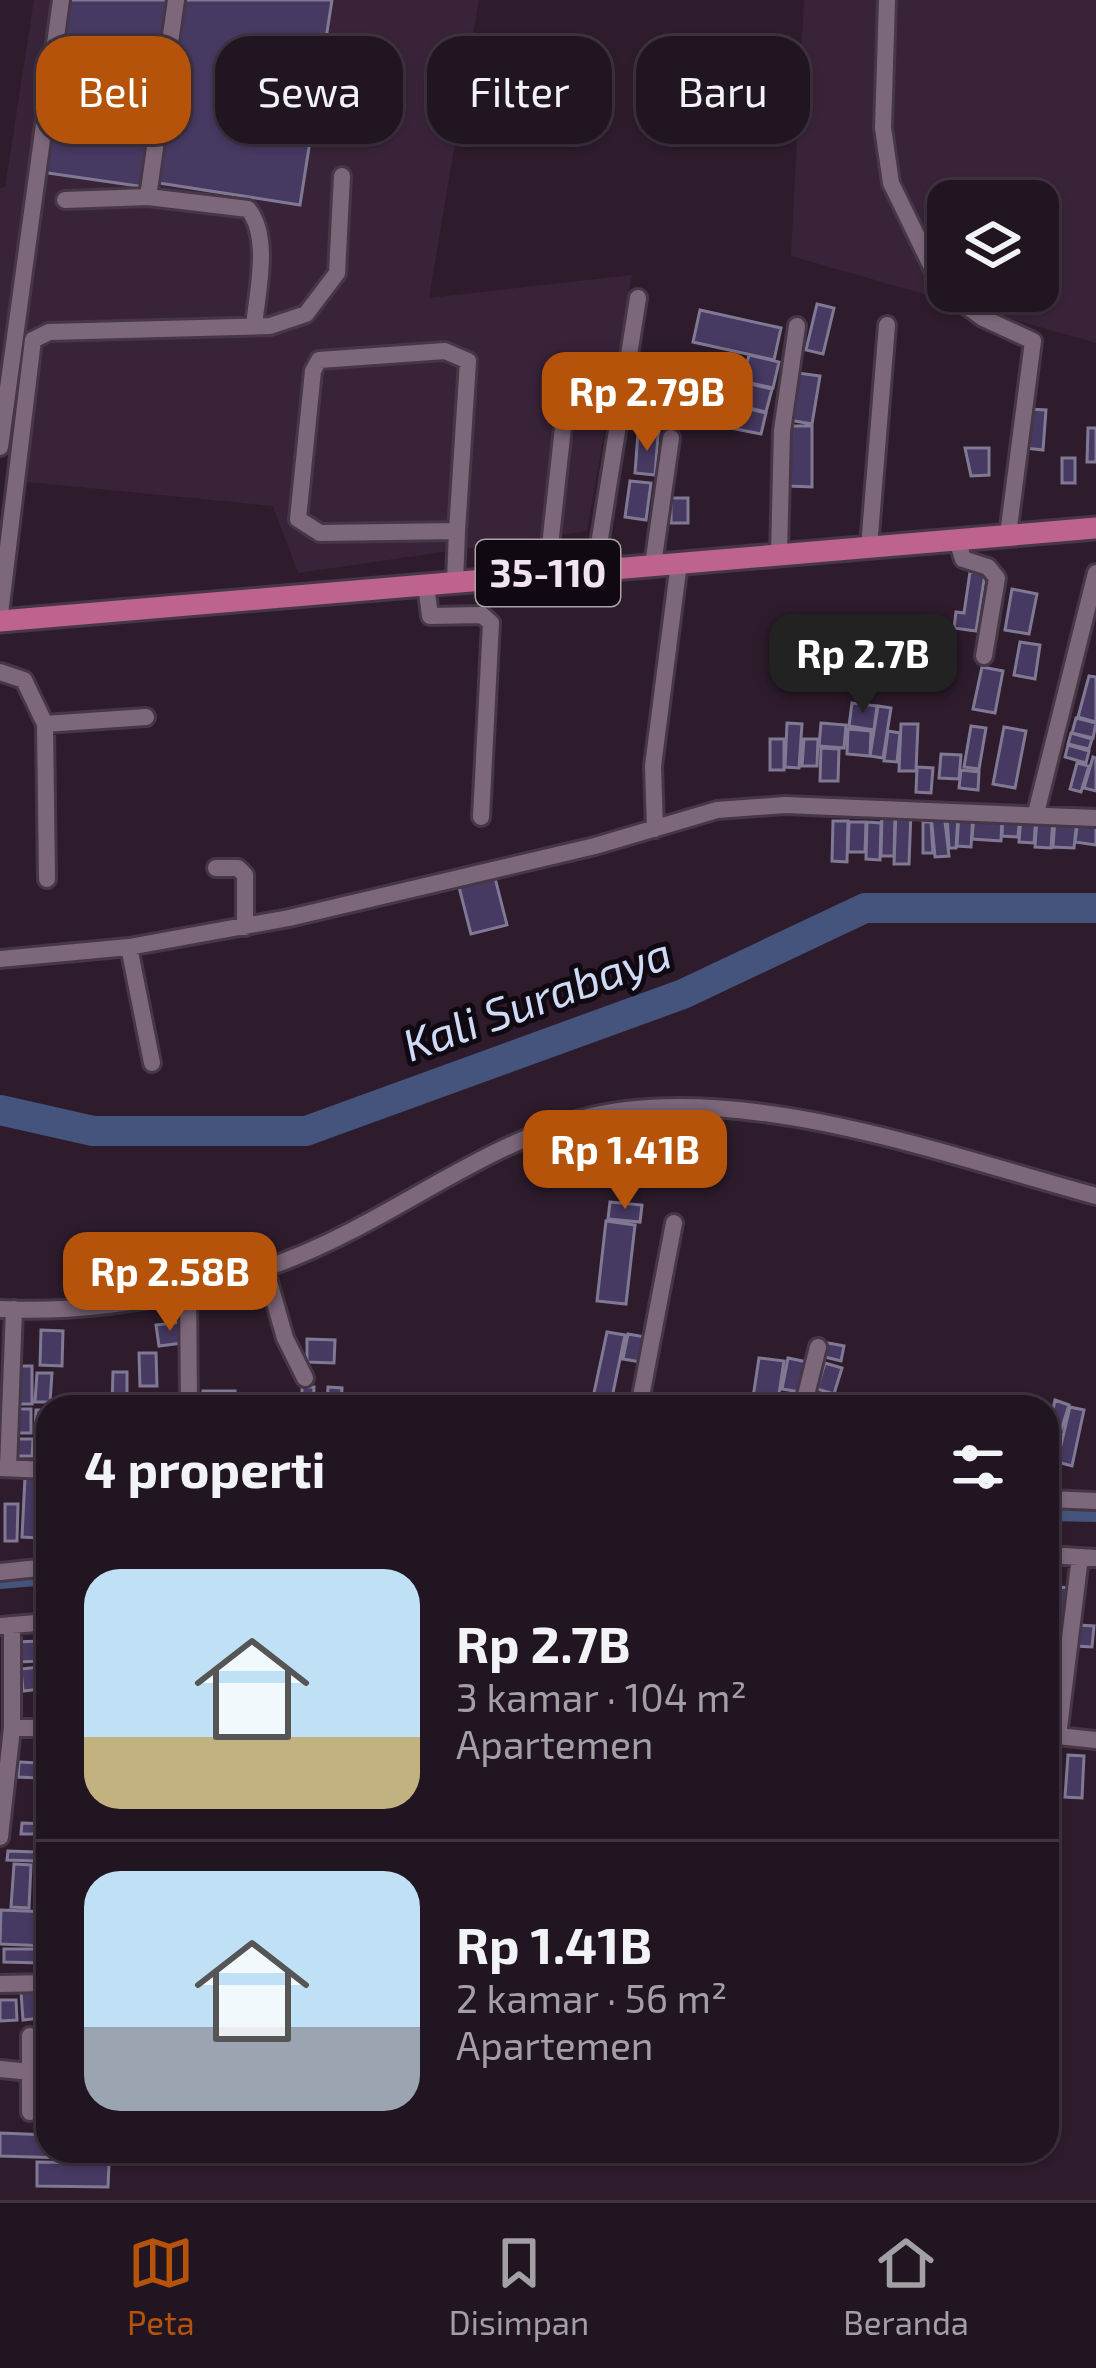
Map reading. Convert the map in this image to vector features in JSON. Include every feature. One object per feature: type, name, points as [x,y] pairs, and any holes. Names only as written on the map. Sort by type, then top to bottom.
[{"type":"main road","name":"35-110","points":[[0,618],[1096,528]]},
{"type":"street","points":[[0,447],[4,367],[19,334],[61,0]]},
{"type":"street","points":[[148,197],[176,0]]},
{"type":"street","points":[[886,0],[883,128],[891,183],[942,288],[983,318],[1033,341],[1009,535]]},
{"type":"street","points":[[0,618],[33,340],[49,332],[254,326],[306,314],[337,273],[342,176]]},
{"type":"street","points":[[64,200],[148,197],[254,214],[260,253],[254,326]]},
{"type":"street","points":[[595,570],[638,298]]},
{"type":"street","points":[[869,547],[887,325]]},
{"type":"street","points":[[779,554],[782,431],[797,326]]},
{"type":"street","points":[[455,582],[468,361],[445,352],[319,360],[313,371],[298,519],[320,533],[457,530]]},
{"type":"street","points":[[547,573],[569,373]]},
{"type":"street","points":[[652,565],[671,438]]},
{"type":"street","points":[[957,540],[963,559],[988,567],[997,578],[984,656]]},
{"type":"street","points":[[655,829],[653,766],[679,562]]},
{"type":"street","points":[[1036,813],[1096,573]]},
{"type":"street","points":[[426,585],[426,608],[433,618],[482,615],[491,623],[482,817]]},
{"type":"street","points":[[0,672],[23,680],[45,724],[47,879]]},
{"type":"street","points":[[45,724],[146,717]]},
{"type":"street","points":[[0,959],[130,946],[245,927],[717,810],[784,805],[1096,818]]},
{"type":"street","points":[[216,868],[238,868],[245,875],[245,927]]},
{"type":"street","points":[[130,946],[152,1063]]},
{"type":"street","points":[[36,1469],[4,1468],[7,1309],[119,1301],[266,1271],[541,1133],[620,1112],[712,1110],[809,1122],[897,1138],[1096,1196]]},
{"type":"street","points":[[641,1395],[674,1223]]},
{"type":"street","points":[[266,1271],[285,1338],[305,1378]]},
{"type":"street","points":[[188,1288],[189,1395]]},
{"type":"street","points":[[806,1395],[818,1347]]},
{"type":"street","points":[[1059,1499],[1096,1501]]},
{"type":"street","points":[[1059,1704],[1088,1557]]},
{"type":"street","points":[[0,1572],[36,1569]]},
{"type":"street","points":[[0,1837],[12,1728],[6,1626],[36,1623]]},
{"type":"street","points":[[12,1728],[36,1728]]},
{"type":"street","points":[[1059,1736],[1096,1740]]},
{"type":"street","points":[[0,1984],[36,1983]]},
{"type":"street","points":[[30,2036],[30,2112]]},
{"type":"street","points":[[0,2069],[30,2072]]},
{"type":"shaded area","points":[[34,0],[479,0],[473,36],[427,36],[427,144],[455,144],[429,298],[632,275],[587,531],[298,573],[273,506],[27,482],[27,377],[0,381],[0,188],[5,187]]},
{"type":"shaded area","points":[[804,0],[1096,0],[1096,343],[987,312],[1059,312],[1059,180],[927,180],[927,295],[791,256],[797,144],[810,144],[810,36],[802,36]]},
{"type":"building","points":[[66,0],[172,0],[167,36],[61,36]]},
{"type":"building","points":[[184,0],[332,0],[326,36],[215,36],[215,144],[310,144],[300,205],[159,183],[164,144],[191,144],[191,36],[179,36]]},
{"type":"building","points":[[45,144],[151,144],[145,187],[41,172]]},
{"type":"building","points":[[817,304],[834,308],[823,354],[806,350]]},
{"type":"building","points":[[700,310],[781,328],[774,360],[693,342]]},
{"type":"building","points":[[749,355],[779,362],[773,388],[742,381]]},
{"type":"building","points":[[798,373],[820,376],[812,424],[789,420]]},
{"type":"building","points":[[742,382],[772,389],[766,412],[737,405]]},
{"type":"building","points":[[643,384],[664,386],[659,433],[638,431]]},
{"type":"building","points":[[736,406],[766,413],[761,434],[731,428]]},
{"type":"building","points":[[1028,409],[1046,410],[1043,450],[1025,448]]},
{"type":"building","points":[[789,426],[812,426],[812,487],[789,486]]},
{"type":"building","points":[[1088,428],[1096,428],[1096,462],[1087,462]]},
{"type":"building","points":[[638,433],[658,435],[655,475],[635,473]]},
{"type":"building","points":[[965,448],[989,448],[989,475],[971,476]]},
{"type":"building","points":[[1062,458],[1075,458],[1075,483],[1062,483]]},
{"type":"building","points":[[630,481],[651,483],[646,520],[625,517]]},
{"type":"building","points":[[671,498],[688,498],[688,523],[671,523]]},
{"type":"building","points":[[970,572],[985,574],[976,631],[954,628],[956,612],[964,613]]},
{"type":"building","points":[[1012,589],[1037,594],[1029,634],[1005,630]]},
{"type":"building","points":[[1020,642],[1040,645],[1035,679],[1014,675]]},
{"type":"building","points":[[982,667],[1003,671],[995,713],[973,709]]},
{"type":"building","points":[[1089,676],[1096,677],[1096,722],[1078,717]]},
{"type":"building","points":[[852,703],[877,706],[874,730],[849,726]]},
{"type":"building","points":[[878,706],[891,708],[883,758],[870,756]]},
{"type":"building","points":[[1076,718],[1096,723],[1093,738],[1072,733]]},
{"type":"building","points":[[787,723],[802,724],[799,768],[785,767]]},
{"type":"building","points":[[821,723],[846,725],[844,748],[819,746]]},
{"type":"building","points":[[901,724],[918,724],[916,771],[899,771]]},
{"type":"building","points":[[971,726],[986,728],[979,769],[964,767]]},
{"type":"building","points":[[1004,727],[1026,731],[1015,788],[993,784]]},
{"type":"building","points":[[848,729],[871,731],[870,756],[847,754]]},
{"type":"building","points":[[888,731],[900,733],[897,762],[884,761]]},
{"type":"building","points":[[1071,733],[1092,739],[1089,749],[1068,744]]},
{"type":"building","points":[[770,739],[784,739],[784,770],[770,770]]},
{"type":"building","points":[[804,739],[818,739],[817,766],[802,766]]},
{"type":"building","points":[[1068,745],[1089,751],[1086,763],[1065,757]]},
{"type":"building","points":[[821,748],[839,749],[838,781],[820,781]]},
{"type":"building","points":[[941,754],[961,755],[959,779],[939,778]]},
{"type":"building","points":[[1096,758],[1096,791],[1084,788]]},
{"type":"building","points":[[1077,763],[1089,766],[1081,792],[1070,789]]},
{"type":"building","points":[[917,767],[933,768],[931,793],[916,792]]},
{"type":"building","points":[[961,770],[979,772],[978,790],[959,788]]},
{"type":"building","points":[[896,811],[911,812],[909,864],[894,864]]},
{"type":"building","points":[[882,812],[895,813],[894,856],[881,856]]},
{"type":"building","points":[[959,812],[973,813],[971,847],[957,846]]},
{"type":"building","points":[[944,813],[949,856],[935,857],[931,814]]},
{"type":"building","points":[[1003,813],[1020,814],[1018,837],[1002,836]]},
{"type":"building","points":[[974,814],[1002,816],[1001,841],[972,839]]},
{"type":"building","points":[[947,815],[958,816],[956,848],[949,848]]},
{"type":"building","points":[[1021,816],[1036,816],[1034,843],[1019,842]]},
{"type":"building","points":[[1037,817],[1053,818],[1051,848],[1035,847]]},
{"type":"building","points":[[1055,818],[1077,820],[1074,848],[1053,847]]},
{"type":"building","points":[[1078,820],[1096,823],[1096,845],[1075,842]]},
{"type":"building","points":[[833,821],[848,821],[847,862],[832,861]]},
{"type":"building","points":[[849,822],[866,822],[865,852],[848,852]]},
{"type":"building","points":[[867,822],[881,823],[880,860],[866,859]]},
{"type":"building","points":[[923,822],[931,822],[933,853],[923,853]]},
{"type":"building","points":[[494,874],[507,925],[471,934],[458,883]]},
{"type":"building","points":[[610,1202],[642,1205],[640,1222],[608,1219]]},
{"type":"building","points":[[606,1221],[635,1225],[626,1304],[597,1301]]},
{"type":"building","points":[[181,1322],[183,1343],[159,1346],[156,1325]]},
{"type":"building","points":[[41,1330],[63,1331],[62,1366],[40,1365]]},
{"type":"building","points":[[607,1332],[625,1335],[612,1395],[594,1395]]},
{"type":"building","points":[[628,1334],[645,1337],[641,1362],[623,1359]]},
{"type":"building","points":[[307,1339],[335,1340],[334,1363],[307,1362]]},
{"type":"building","points":[[823,1342],[844,1346],[841,1361],[821,1356]]},
{"type":"building","points":[[139,1353],[156,1353],[157,1386],[140,1386]]},
{"type":"building","points":[[759,1358],[784,1361],[779,1395],[753,1395]]},
{"type":"building","points":[[788,1358],[807,1362],[800,1392],[782,1389]]},
{"type":"building","points":[[825,1363],[842,1368],[834,1394],[817,1389]]},
{"type":"building","points":[[20,1366],[32,1366],[32,1404],[19,1404]]},
{"type":"building","points":[[113,1372],[127,1372],[127,1395],[112,1395]]},
{"type":"building","points":[[37,1373],[52,1373],[50,1395],[36,1395],[35,1402]]},
{"type":"building","points":[[302,1387],[314,1387],[314,1395],[302,1395]]},
{"type":"building","points":[[328,1387],[342,1388],[342,1395],[328,1395]]},
{"type":"building","points":[[203,1391],[235,1391],[235,1395],[203,1395]]},
{"type":"building","points":[[1059,1401],[1069,1405],[1059,1437]]},
{"type":"building","points":[[1070,1407],[1084,1410],[1072,1466],[1059,1463]]},
{"type":"building","points":[[16,1409],[31,1409],[31,1433],[17,1433]]},
{"type":"building","points":[[17,1439],[33,1439],[32,1456],[17,1456]]},
{"type":"building","points":[[25,1477],[36,1477],[36,1538],[22,1537]]},
{"type":"building","points":[[5,1504],[18,1504],[17,1541],[5,1541]]},
{"type":"building","points":[[1059,1587],[1072,1588],[1059,1677]]},
{"type":"building","points":[[1078,1625],[1094,1626],[1092,1647],[1076,1646]]},
{"type":"building","points":[[36,1641],[36,1661],[18,1662],[16,1642]]},
{"type":"building","points":[[36,1667],[36,1690],[23,1691],[21,1669]]},
{"type":"building","points":[[1068,1755],[1084,1756],[1082,1798],[1065,1797]]},
{"type":"building","points":[[19,1762],[36,1763],[36,1778],[18,1777]]},
{"type":"building","points":[[22,1823],[36,1824],[36,1834],[21,1834]]},
{"type":"building","points":[[8,1851],[35,1852],[35,1861],[7,1860]]},
{"type":"building","points":[[14,1864],[31,1865],[29,1908],[11,1907]]},
{"type":"building","points":[[1,1910],[36,1911],[36,1946],[0,1944]]},
{"type":"building","points":[[4,1949],[36,1949],[36,1963],[4,1962]]},
{"type":"building","points":[[36,1991],[36,2019],[23,2020],[21,1992]]},
{"type":"building","points":[[0,2000],[16,2000],[17,2020],[0,2021]]},
{"type":"building","points":[[0,2133],[36,2134],[36,2157],[0,2156]]},
{"type":"building","points":[[37,2163],[109,2163],[108,2187],[37,2186]]},
{"type":"waterway","name":"Kali Surabaya","points":[[0,1110],[93,1131],[306,1131],[683,994],[865,908],[1096,908]]},
{"type":"waterway","points":[[1059,1512],[1096,1513]]},
{"type":"waterway","points":[[0,1580],[36,1577]]}]
